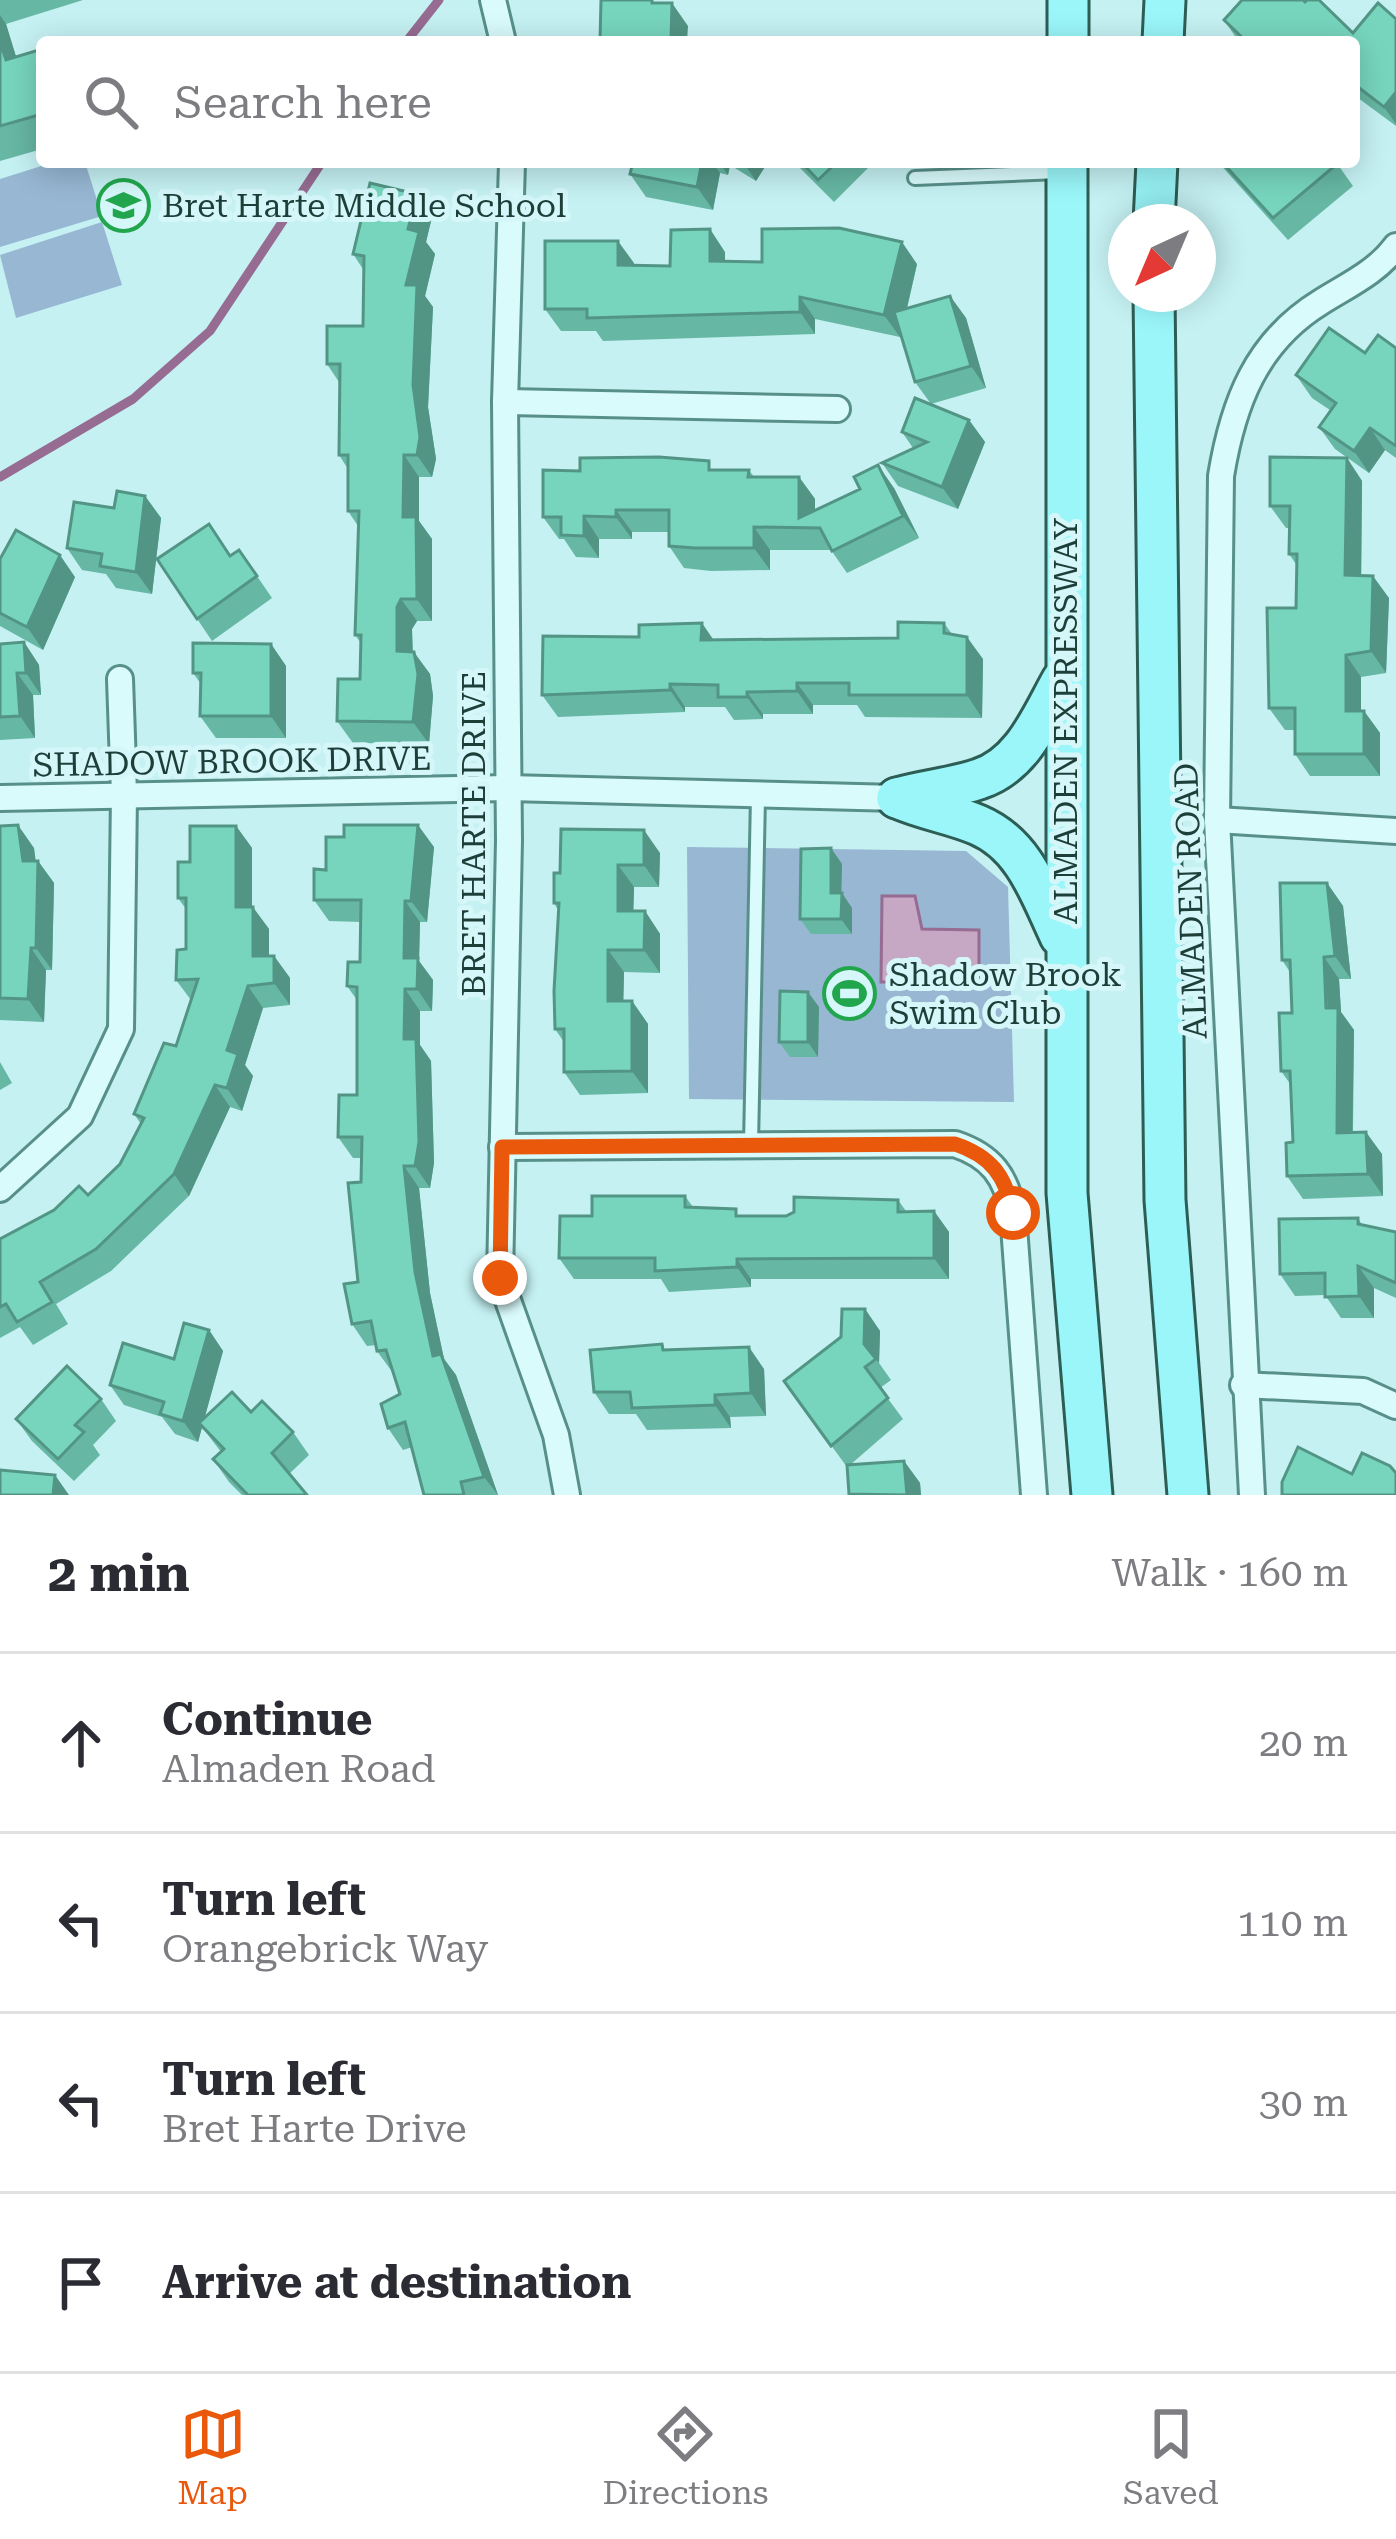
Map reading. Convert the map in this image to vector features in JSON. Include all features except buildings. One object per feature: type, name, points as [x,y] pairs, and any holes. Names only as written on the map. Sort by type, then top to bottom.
[{"type":"main road","points":[[1068,0],[1068,36]]},
{"type":"main road","points":[[1163,36],[1165,0]]},
{"type":"main road","name":"ALMADEN EXPRESSWAY","points":[[1066,168],[1067,1193],[1092,1495]]},
{"type":"main road","points":[[1155,204],[1157,168]]},
{"type":"main road","points":[[1154,312],[1165,1200],[1188,1495]]},
{"type":"main road","points":[[897,798],[976,780],[1002,767],[1026,742],[1064,677]]},
{"type":"main road","points":[[897,798],[939,817],[970,821],[1003,840],[1025,861],[1065,948]]},
{"type":"street","points":[[493,0],[502,36]]},
{"type":"street","name":"BRET HARTE DRIVE","points":[[512,168],[505,402],[508,788],[500,1278],[556,1435],[567,1495]]},
{"type":"street","name":"ALMADEN ROAD","points":[[1252,1495],[1217,820],[1221,476],[1240,397],[1256,363],[1289,322],[1392,261]]},
{"type":"street","points":[[505,402],[837,409]]},
{"type":"street","points":[[0,1189],[80,1116],[121,1029],[124,794],[120,680]]},
{"type":"street","name":"SHADOW BROOK DRIVE","points":[[0,798],[508,788],[897,798]]},
{"type":"street","points":[[1217,820],[1396,831]]},
{"type":"street","points":[[502,1147],[955,1144],[990,1161],[1009,1191],[1013,1213],[1034,1495]]},
{"type":"street","points":[[1243,1385],[1363,1391],[1396,1406]]},
{"type":"lane","points":[[915,178],[1052,168]]},
{"type":"lane","points":[[751,1145],[758,794]]},
{"type":"shaded area","points":[[36,168],[87,168],[102,216],[0,247],[0,179]]},
{"type":"shaded area","points":[[102,222],[122,285],[16,318],[0,255]]},
{"type":"shaded area","name":"Shadow Brook Swim Club","points":[[687,847],[966,851],[1008,887],[1014,1102],[689,1099]]},
{"type":"shaded area","points":[[882,896],[915,896],[922,929],[979,930],[979,978],[896,977],[895,982],[881,982]]},
{"type":"waterway","points":[[411,36],[439,0]]},
{"type":"waterway","points":[[0,477],[133,399],[210,331],[318,168]]},
{"type":"place","name":"Bret Harte Middle School","points":[[123,205]]},
{"type":"place","name":"Shadow Brook Swim Club","points":[[850,993]]},
{"type":"route","points":[[500,1278],[502,1147],[955,1144],[977,1151],[1001,1174],[1013,1213]]}]
